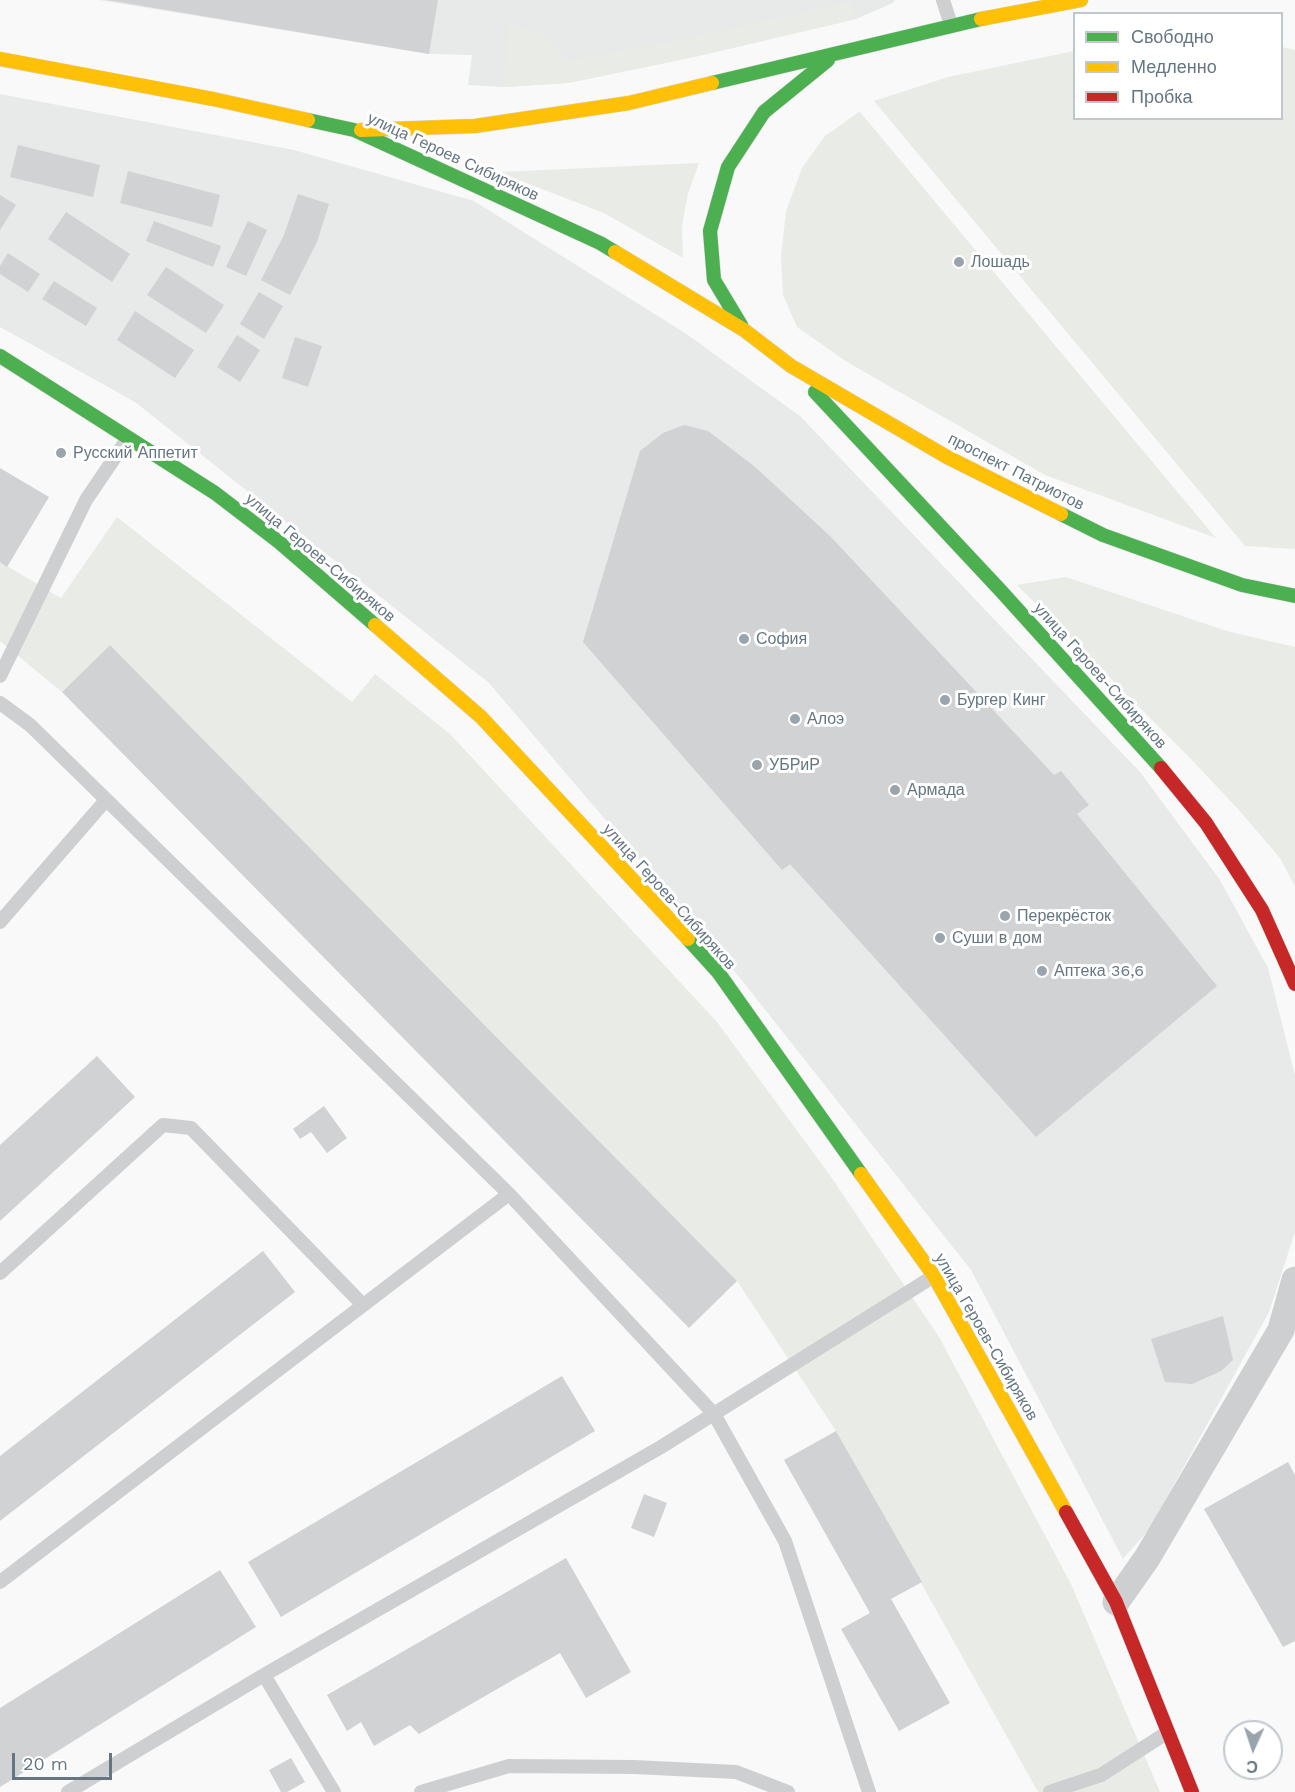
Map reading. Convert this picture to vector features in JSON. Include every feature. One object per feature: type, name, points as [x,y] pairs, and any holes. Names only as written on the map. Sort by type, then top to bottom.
[{"type":"main road","points":[[744,330],[714,280],[710,231],[728,167],[764,112],[836,53],[951,25],[1081,0]]},
{"type":"main road","name":"улица Героев Сибиряков","points":[[354,130],[475,126],[629,103],[836,53]]},
{"type":"main road","points":[[0,59],[213,99],[354,130]]},
{"type":"main road","name":"улица Героев Сибиряков","points":[[354,130],[600,243],[744,330]]},
{"type":"main road","name":"проспект Патриотов","points":[[744,330],[791,366],[947,457],[1103,535],[1242,585],[1295,596]]},
{"type":"main road","name":"улица Героев-Сибиряков","points":[[0,356],[215,493],[279,542],[481,717],[718,972],[934,1276],[1116,1602]]},
{"type":"main road","name":"улица Героев-Сибиряков","points":[[791,366],[1151,756],[1206,823],[1262,910],[1295,984]]},
{"type":"main road","points":[[1116,1602],[1192,1792]]},
{"type":"street","points":[[1116,1602],[1147,1558],[1281,1330],[1295,1280]]},
{"type":"lane","points":[[942,0],[951,25]]},
{"type":"lane","points":[[0,676],[86,500],[128,438]]},
{"type":"lane","points":[[0,703],[30,725],[509,1194],[714,1414],[785,1541],[869,1792]]},
{"type":"lane","points":[[0,922],[106,800]]},
{"type":"lane","points":[[0,1273],[163,1125],[191,1128],[363,1305]]},
{"type":"lane","points":[[0,1582],[509,1194]]},
{"type":"lane","points":[[68,1792],[264,1675],[641,1459],[934,1276]]},
{"type":"lane","points":[[264,1675],[334,1792]]},
{"type":"lane","points":[[1050,1792],[1101,1775],[1168,1732]]},
{"type":"lane","points":[[421,1792],[509,1766],[521,1766],[634,1767],[736,1772],[788,1792]]},
{"type":"shaded area","points":[[99,0],[895,0],[893,3],[856,19],[694,57],[568,83],[504,87],[468,85],[472,55],[429,54]]},
{"type":"shaded area","points":[[851,1],[856,19],[694,57],[568,83],[504,87],[509,24],[538,31],[566,61],[690,38]]},
{"type":"shaded area","points":[[1283,47],[1295,50],[1295,549],[1245,546],[874,101],[948,77],[1073,51],[1073,120],[1283,120]]},
{"type":"shaded area","points":[[0,94],[294,150],[474,201],[685,333],[800,416],[1140,772],[1220,880],[1268,968],[1295,1075],[1295,1232],[1269,1312],[1150,1528],[1123,1559],[971,1270],[740,978],[489,683],[135,402],[0,327]]},
{"type":"shaded area","points":[[859,112],[1216,538],[1045,475],[847,362],[797,327],[783,295],[781,257],[786,211],[802,168],[825,136]]},
{"type":"shaded area","points":[[699,163],[688,194],[682,225],[683,258],[604,213],[498,172]]},
{"type":"shaded area","points":[[117,517],[352,702],[375,674],[450,734],[717,1022],[829,1174],[939,1337],[1071,1584],[1160,1792],[1038,1792],[836,1431],[737,1281],[110,645],[62,692],[0,641],[0,562],[61,598]]},
{"type":"shaded area","points":[[1066,577],[1230,632],[1295,647],[1295,887],[1280,858],[1238,809],[1017,585]]},
{"type":"building","points":[[107,0],[438,0],[429,54]]},
{"type":"building","points":[[18,145],[100,165],[93,197],[10,177]]},
{"type":"building","points":[[128,171],[220,195],[212,227],[120,203]]},
{"type":"building","points":[[298,194],[329,204],[317,242],[290,295],[261,280],[284,235]]},
{"type":"building","points":[[0,195],[16,205],[0,230]]},
{"type":"building","points":[[66,212],[130,254],[112,282],[48,239]]},
{"type":"building","points":[[154,221],[221,246],[213,267],[146,241]]},
{"type":"building","points":[[248,221],[267,230],[246,276],[226,267]]},
{"type":"building","points":[[8,253],[40,274],[28,292],[0,274],[0,266]]},
{"type":"building","points":[[166,267],[224,305],[206,333],[147,295]]},
{"type":"building","points":[[54,281],[97,308],[86,326],[42,299]]},
{"type":"building","points":[[259,292],[283,306],[264,339],[240,324]]},
{"type":"building","points":[[135,311],[194,350],[175,378],[117,340]]},
{"type":"building","points":[[237,335],[260,350],[240,382],[217,367]]},
{"type":"building","points":[[295,337],[322,346],[308,387],[282,378]]},
{"type":"building","name":"Армада","points":[[684,425],[708,431],[754,466],[830,536],[1054,775],[1061,771],[1089,805],[1077,814],[1217,986],[1036,1137],[790,864],[782,870],[583,642],[640,451],[663,433]]},
{"type":"building","points":[[0,468],[49,497],[7,567],[0,562]]},
{"type":"building","points":[[110,645],[737,1281],[689,1328],[62,692]]},
{"type":"building","points":[[97,1056],[135,1097],[0,1221],[0,1145]]},
{"type":"building","points":[[324,1106],[347,1138],[327,1153],[311,1132],[300,1139],[293,1129]]},
{"type":"building","points":[[263,1251],[295,1292],[0,1521],[0,1456]]},
{"type":"building","points":[[1223,1316],[1233,1360],[1221,1371],[1192,1384],[1165,1382],[1151,1339]]},
{"type":"building","points":[[562,1376],[595,1431],[281,1617],[248,1562]]},
{"type":"building","points":[[836,1431],[922,1582],[891,1599],[950,1703],[899,1731],[841,1629],[870,1613],[784,1460]]},
{"type":"building","points":[[1288,1462],[1295,1475],[1295,1641],[1283,1647],[1204,1509]]},
{"type":"building","points":[[644,1494],[667,1503],[654,1537],[631,1528]]},
{"type":"building","points":[[566,1558],[631,1672],[586,1698],[560,1653],[419,1734],[410,1725],[374,1746],[361,1722],[347,1731],[327,1695]]},
{"type":"building","points":[[220,1570],[256,1627],[0,1787],[0,1708]]},
{"type":"building","points":[[291,1758],[305,1782],[287,1792],[281,1792],[269,1770]]},
{"type":"traffic: fast","points":[[712,83],[981,19]]},
{"type":"traffic: fast","points":[[741,325],[714,280],[710,231],[728,167],[764,112],[828,60]]},
{"type":"traffic: fast","points":[[308,120],[354,130],[600,243],[615,252]]},
{"type":"traffic: fast","points":[[0,356],[215,493],[279,542],[375,625]]},
{"type":"traffic: fast","points":[[815,392],[1001,591],[1161,768]]},
{"type":"traffic: fast","points":[[1061,514],[1103,535],[1242,585],[1295,596]]},
{"type":"traffic: fast","points":[[688,939],[718,972],[861,1174]]},
{"type":"traffic: slow","points":[[981,19],[1081,0]]},
{"type":"traffic: slow","points":[[0,59],[213,99],[308,120]]},
{"type":"traffic: slow","points":[[361,130],[475,126],[629,103],[712,83]]},
{"type":"traffic: slow","points":[[615,252],[744,330],[791,366],[947,457],[1061,514]]},
{"type":"traffic: slow","points":[[375,625],[481,717],[688,939]]},
{"type":"traffic: slow","points":[[861,1174],[934,1276],[1066,1512]]},
{"type":"traffic: jam","points":[[1161,768],[1206,823],[1262,910],[1295,984]]},
{"type":"traffic: jam","points":[[1066,1512],[1116,1602],[1192,1792]]},
{"type":"place","name":"Лошадь","points":[[959,262]]},
{"type":"place","name":"Русский Аппетит","points":[[61,453]]},
{"type":"place","name":"София","points":[[744,639]]},
{"type":"place","name":"Бургер Кинг","points":[[945,700]]},
{"type":"place","name":"Алоэ","points":[[795,719]]},
{"type":"place","name":"УБРиР","points":[[757,765]]},
{"type":"place","name":"Армада","points":[[895,790]]},
{"type":"place","name":"Перекрёсток","points":[[1005,916]]},
{"type":"place","name":"Суши в дом","points":[[940,938]]},
{"type":"place","name":"Аптека 36,6","points":[[1042,971]]}]
